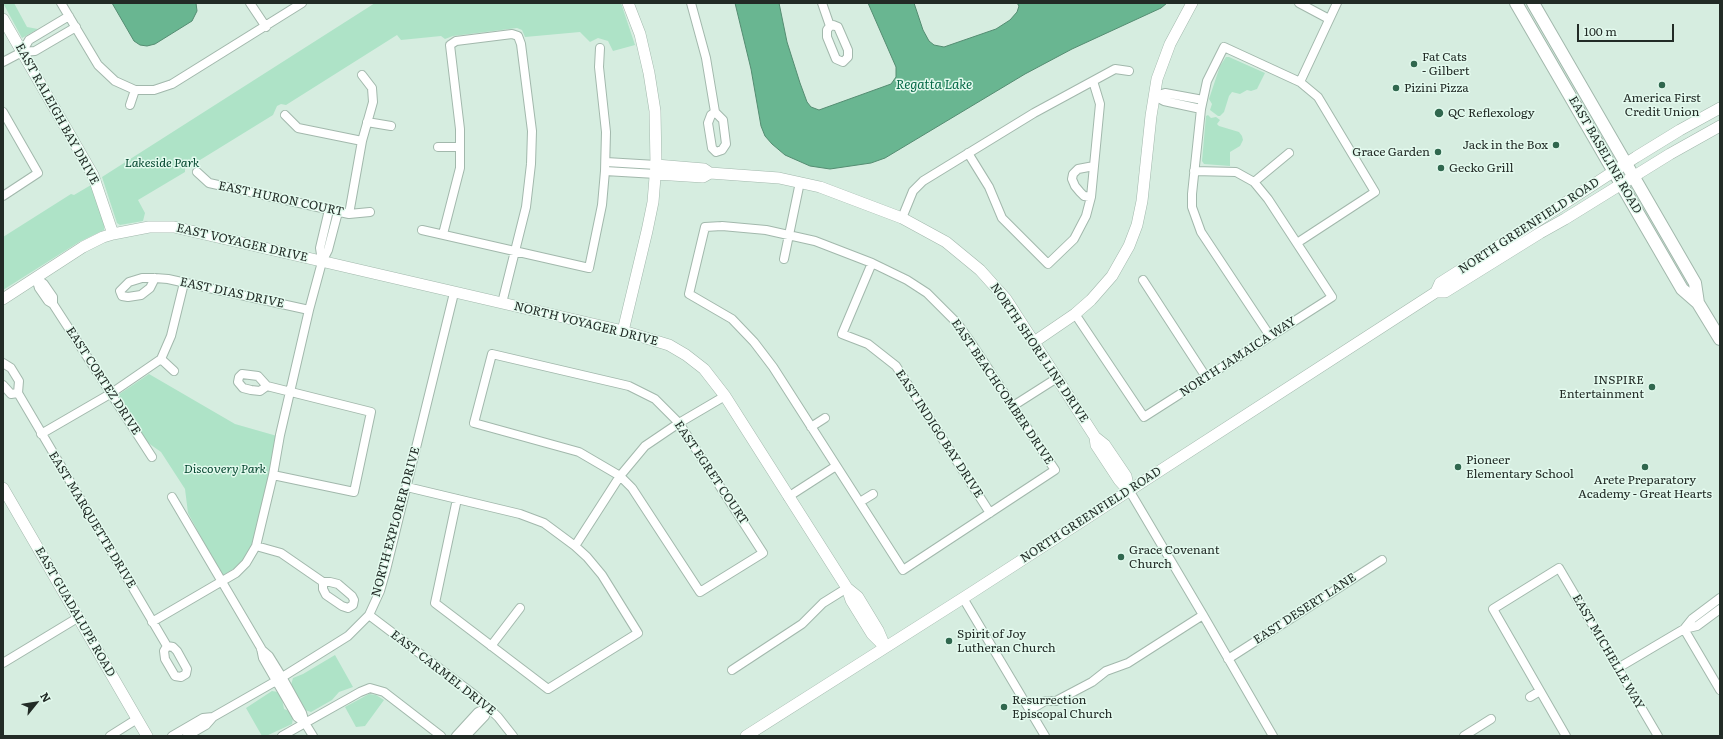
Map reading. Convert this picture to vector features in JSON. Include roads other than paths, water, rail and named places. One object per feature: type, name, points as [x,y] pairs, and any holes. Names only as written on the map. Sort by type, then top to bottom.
[{"type":"main road","name":"EAST BASELINE ROAD","points":[[1516,3],[1682,289],[1698,303],[1720,339]]},
{"type":"main road","name":"EAST BASELINE ROAD","points":[[1533,3],[1695,283],[1698,303]]},
{"type":"street","points":[[61,3],[98,65],[114,81],[135,90],[154,90],[172,84],[266,27],[302,3]]},
{"type":"street","points":[[250,3],[266,27]]},
{"type":"street","points":[[623,331],[647,231],[656,170],[655,111],[650,79],[640,34],[628,3]]},
{"type":"street","points":[[691,3],[706,58],[715,112]]},
{"type":"street","points":[[822,3],[830,26]]},
{"type":"street","points":[[1034,342],[1088,304],[1107,283],[1124,256],[1134,234],[1142,201],[1157,79],[1166,53],[1192,3]]},
{"type":"street","points":[[1299,3],[1329,19]]},
{"type":"street","points":[[1300,82],[1337,3]]},
{"type":"street","points":[[22,52],[29,40],[69,16]]},
{"type":"street","name":"EAST RALEIGH BAY DRIVE","points":[[3,19],[93,175],[114,234]]},
{"type":"street","points":[[3,62],[22,52],[35,51],[76,27]]},
{"type":"street","points":[[443,234],[460,168],[460,129],[450,45],[456,41],[512,34],[518,36],[521,44],[532,131],[532,164],[526,207],[502,303]]},
{"type":"street","points":[[1194,171],[1236,172],[1254,182],[1268,199],[1297,243],[1375,192],[1318,97],[1300,82],[1224,47],[1208,81],[1201,109],[1194,171],[1192,207],[1201,232],[1270,336]]},
{"type":"street","points":[[422,230],[589,268],[602,205],[606,162],[606,132],[599,67],[600,48]]},
{"type":"street","points":[[902,218],[908,198],[918,186],[968,153],[1034,113],[1115,69],[1129,71]]},
{"type":"street","points":[[349,214],[362,141],[373,102],[372,88],[362,75]]},
{"type":"street","points":[[968,153],[989,187],[1002,218],[1048,264],[1074,239],[1086,216],[1091,197],[1100,104],[1093,81]]},
{"type":"street","points":[[130,105],[135,90]]},
{"type":"street","points":[[1154,96],[1165,93],[1204,100]]},
{"type":"street","points":[[1154,96],[1164,101],[1201,109]]},
{"type":"street","name":"NORTH GREENFIELD ROAD","points":[[1436,292],[1440,283],[1626,163],[1680,130],[1720,108]]},
{"type":"street","points":[[3,112],[38,173],[3,196]]},
{"type":"street","points":[[285,115],[298,128],[362,141]]},
{"type":"street","points":[[367,122],[391,126]]},
{"type":"street","name":"NORTH GREENFIELD ROAD","points":[[746,736],[963,598],[1436,292],[1445,292],[1526,242],[1565,220],[1670,154],[1720,126]]},
{"type":"street","points":[[438,147],[460,147]]},
{"type":"street","points":[[1254,182],[1289,153]]},
{"type":"street","points":[[606,162],[656,170]]},
{"type":"street","points":[[1091,197],[1084,196],[1072,180],[1073,174],[1078,169],[1094,166]]},
{"type":"street","points":[[605,171],[656,170]]},
{"type":"street","name":"NORTH SHORE LINE DRIVE","points":[[656,170],[703,177],[710,173],[779,178],[800,182],[835,192],[902,218],[946,242],[974,264],[999,291],[1034,342],[1095,437],[1105,444],[1126,476],[1129,490]]},
{"type":"street","name":"EAST HURON COURT","points":[[197,172],[209,183],[349,214],[370,212]]},
{"type":"street","points":[[784,259],[800,182]]},
{"type":"street","points":[[322,262],[320,248],[329,210]]},
{"type":"street","points":[[152,622],[236,574],[246,563],[256,546],[309,310],[338,212]]},
{"type":"street","name":"EAST VOYAGER DRIVE","points":[[114,234],[149,227],[174,227],[322,262]]},
{"type":"street","name":"EAST BEACHCOMBER DRIVE","points":[[811,427],[773,367],[754,342],[732,319],[689,294],[705,227],[738,227],[815,241],[872,263],[907,280],[927,293],[942,307],[972,344],[1056,470],[990,513]]},
{"type":"street","points":[[3,299],[83,247],[114,234]]},
{"type":"street","points":[[1517,234],[1526,242]]},
{"type":"street","name":"NORTH JAMAICA WAY","points":[[1075,314],[1144,417],[1332,297],[1297,243]]},
{"type":"street","name":"NORTH VOYAGER DRIVE","points":[[322,262],[623,331],[669,345],[686,355],[704,369],[724,396],[847,588],[858,597],[878,630],[885,647]]},
{"type":"street","name":"EAST INDIGO BAY DRIVE","points":[[872,263],[842,334],[868,344],[896,366],[990,513]]},
{"type":"street","points":[[1471,263],[1481,270]]},
{"type":"street","name":"EAST CORTEZ DRIVE","points":[[36,278],[44,284],[52,297],[53,304],[152,457]]},
{"type":"street","name":"EAST DIAS DRIVE","points":[[155,278],[309,310]]},
{"type":"street","points":[[1144,280],[1206,377]]},
{"type":"street","points":[[41,434],[110,394],[161,358],[171,336],[184,283]]},
{"type":"street","name":"NORTH EXPLORER DRIVE","points":[[187,736],[206,725],[213,717],[279,679],[348,636],[369,615],[380,591],[454,293]]},
{"type":"street","name":"EAST EGRET COURT","points":[[492,354],[629,386],[655,398],[679,423],[763,553],[700,592],[636,494],[620,476],[579,452],[474,423],[492,354]]},
{"type":"street","points":[[161,358],[174,371]]},
{"type":"street","name":"EAST MARQUETTE DRIVE","points":[[3,363],[11,368],[19,381],[18,393],[167,646]]},
{"type":"street","points":[[1013,406],[1057,378]]},
{"type":"street","points":[[3,385],[11,394],[18,393]]},
{"type":"street","points":[[267,386],[371,412],[354,492],[273,475]]},
{"type":"street","points":[[575,546],[620,476],[645,446],[679,423],[724,396]]},
{"type":"street","points":[[824,418],[811,427],[903,570],[990,513]]},
{"type":"street","points":[[788,497],[836,466]]},
{"type":"street","points":[[407,487],[520,514],[544,523],[575,546],[602,575],[638,633],[548,689],[435,603],[457,499]]},
{"type":"street","name":"EAST GUADALUPE ROAD","points":[[3,488],[147,736]]},
{"type":"street","points":[[1129,490],[1273,736]]},
{"type":"street","points":[[860,502],[873,494]]},
{"type":"street","points":[[172,497],[261,648],[263,658],[302,713],[305,723],[313,736]]},
{"type":"street","points":[[256,546],[281,553],[323,582]]},
{"type":"street","name":"EAST DESERT LANE","points":[[1228,659],[1382,560]]},
{"type":"street","name":"EAST MICHELLE WAY","points":[[1540,691],[1493,609],[1559,568],[1658,736]]},
{"type":"street","points":[[732,670],[802,624],[823,603],[847,588]]},
{"type":"street","points":[[963,598],[1046,736]]},
{"type":"street","points":[[1684,629],[1692,619],[1720,598]]},
{"type":"street","points":[[491,646],[520,608]]},
{"type":"street","points":[[1618,668],[1684,629],[1697,626],[1720,609]]},
{"type":"street","name":"EAST CARMEL DRIVE","points":[[369,615],[488,707],[514,736]]},
{"type":"street","points":[[1030,710],[1045,702],[1056,701],[1092,682],[1106,671],[1128,663],[1203,615]]},
{"type":"street","points":[[3,663],[78,617]]},
{"type":"street","points":[[1684,629],[1720,690]]},
{"type":"street","points":[[282,736],[360,692],[374,688],[384,692],[441,736]]},
{"type":"street","points":[[1530,698],[1540,691],[1566,736]]},
{"type":"street","points":[[456,736],[478,712],[488,707]]},
{"type":"street","points":[[466,736],[485,716],[488,707]]},
{"type":"street","name":"NORTH EXPLORER DRIVE","points":[[172,736],[203,718],[213,717]]},
{"type":"street","points":[[110,736],[138,719]]},
{"type":"street","points":[[1464,736],[1491,719]]},
{"type":"water","points":[[112,3],[196,3],[197,11],[192,21],[155,44],[147,46],[140,45],[134,41]]},
{"type":"water","name":"Regatta Lake","points":[[735,3],[779,3],[787,42],[807,102],[811,107],[819,110],[891,84],[896,77],[896,67],[868,3],[914,3],[923,30],[929,41],[934,45],[944,47],[996,29],[1010,20],[1017,12],[1019,6],[1017,3],[1167,3],[1161,8],[1072,49],[1025,74],[885,158],[871,163],[830,169],[810,166],[785,155],[765,136],[761,126],[751,69]]},
{"type":"place","name":"Fat Cats - Gilbert","points":[[1414,64]]},
{"type":"place","name":"America First Credit Union","points":[[1662,85]]},
{"type":"place","name":"Pizini Pizza","points":[[1396,88]]},
{"type":"place","name":"QC Reflexology","points":[[1439,113]]},
{"type":"place","name":"Jack in the Box","points":[[1556,145]]},
{"type":"place","name":"Grace Garden","points":[[1438,152]]},
{"type":"place","name":"Gecko Grill","points":[[1441,168]]},
{"type":"place","name":"INSPIRE Entertainment","points":[[1652,387]]},
{"type":"place","name":"Pioneer Elementary School","points":[[1458,467]]},
{"type":"place","name":"Arete Preparatory Academy - Great Hearts","points":[[1645,467]]},
{"type":"place","name":"Grace Covenant Church","points":[[1121,557]]},
{"type":"place","name":"Spirit of Joy Lutheran Church","points":[[949,641]]},
{"type":"place","name":"Resurrection Episcopal Church","points":[[1004,707]]},
{"type":"park label","name":"Lakeside Park","points":[[162,163]]},
{"type":"park label","name":"Discovery Park","points":[[225,469]]}]
